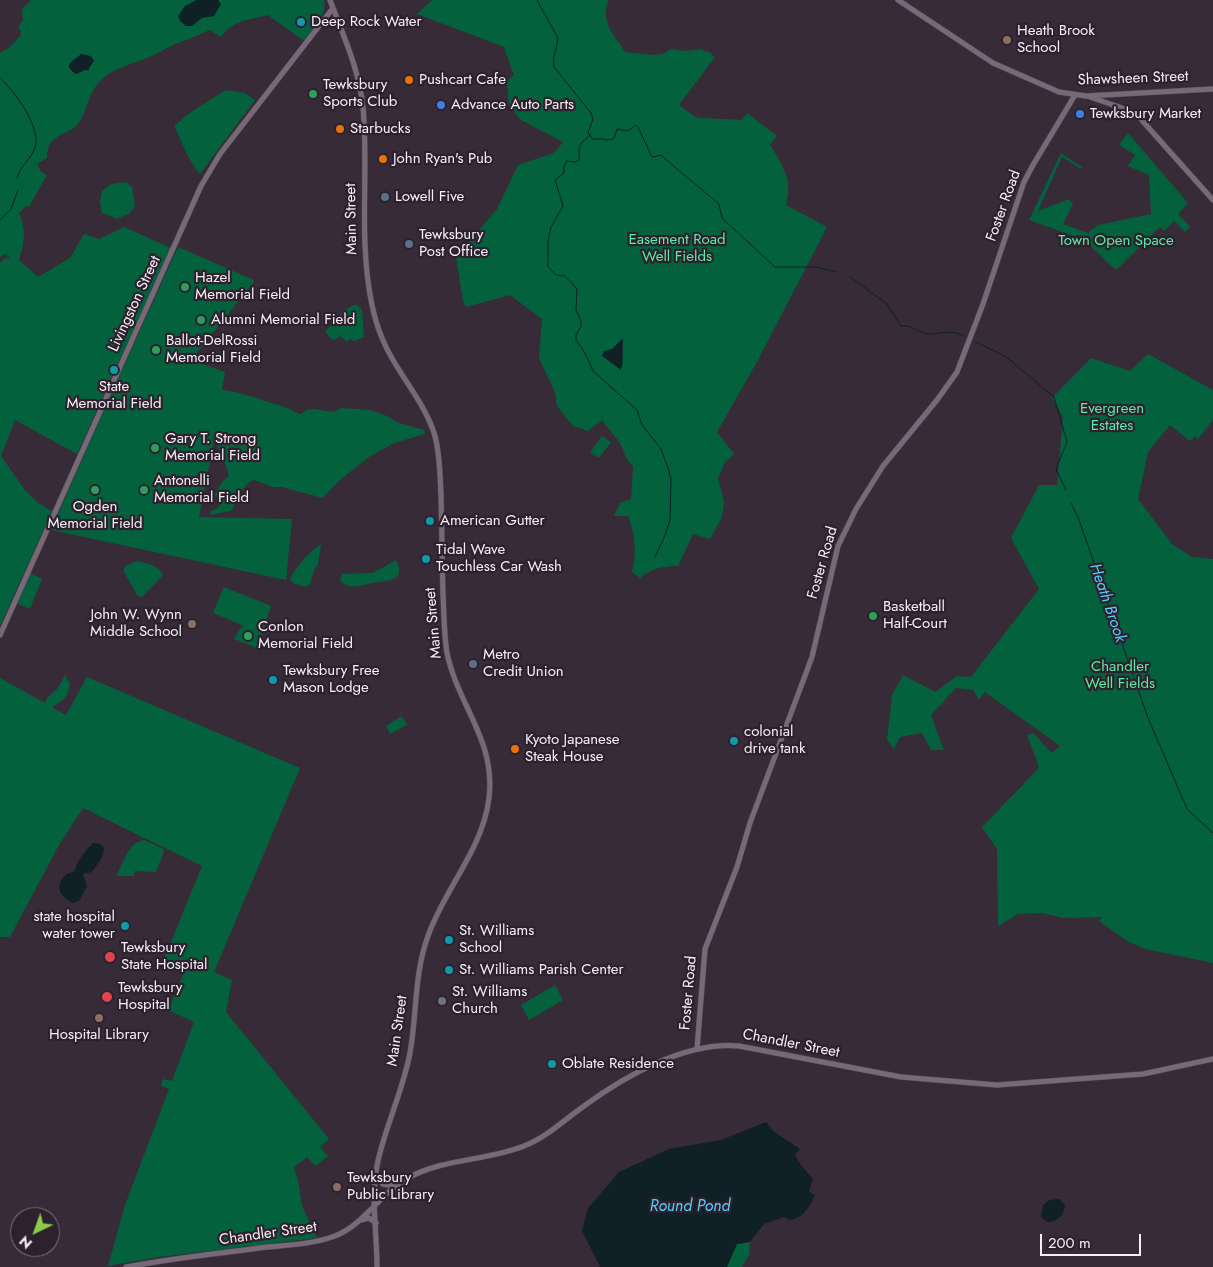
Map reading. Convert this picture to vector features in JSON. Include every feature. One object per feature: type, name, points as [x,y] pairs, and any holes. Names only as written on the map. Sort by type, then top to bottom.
[{"type":"main road","name":"Main Street","points":[[330,0],[354,63],[362,103],[364,135],[364,239],[370,297],[376,323],[386,347],[424,408],[435,438],[440,471],[447,650],[454,676],[484,744],[490,779],[487,813],[481,832],[437,914],[422,953],[409,1060],[376,1174],[377,1267]]},
{"type":"main road","name":"Shawsheen Street","points":[[898,0],[972,50],[998,65],[1059,92],[1086,96],[1213,89]]},
{"type":"main road","name":"Livingston Street","points":[[0,635],[201,186],[220,154],[333,8]]},
{"type":"main road","name":"Foster Road","points":[[697,1049],[705,948],[812,657],[832,568],[842,536],[856,509],[883,466],[942,394],[957,372],[983,304],[1024,182],[1032,165],[1075,95]]},
{"type":"main road","points":[[1086,96],[1122,108],[1139,117],[1213,200]]},
{"type":"main road","name":"Chandler Street","points":[[126,1267],[203,1255],[312,1242],[342,1232],[360,1220],[395,1186],[426,1170],[507,1151],[528,1144],[558,1126],[623,1079],[697,1049],[720,1045],[739,1046],[896,1077],[990,1085],[1143,1074],[1213,1059]]},
{"type":"main road","points":[[376,1174],[382,1184],[395,1186]]},
{"type":"main road","points":[[360,1220],[369,1218],[376,1223]]},
{"type":"green space","points":[[31,0],[324,0],[324,6],[321,17],[304,41],[268,15],[236,24],[230,27],[221,37],[209,30],[111,72],[96,86],[78,124],[58,136],[50,144],[47,158],[37,164],[41,172],[47,175],[29,207],[26,206],[19,213],[22,219],[24,236],[19,260],[38,277],[70,258],[84,234],[99,239],[124,227],[171,248],[77,454],[15,420],[1,456],[24,489],[38,503],[52,511],[0,626],[0,263],[5,258],[11,259],[5,254],[0,257],[0,53],[9,48],[21,35],[18,27],[23,20],[22,9]]},
{"type":"green space","name":"Easement Road Well Fields","points":[[432,0],[608,0],[607,21],[625,52],[653,55],[663,54],[671,49],[686,51],[703,49],[703,51],[709,52],[715,57],[679,105],[695,117],[700,118],[742,120],[747,113],[777,136],[770,145],[786,173],[788,196],[786,205],[827,227],[758,360],[717,432],[734,454],[725,462],[718,478],[724,502],[722,517],[710,539],[693,534],[678,566],[658,568],[640,578],[632,572],[635,551],[634,537],[628,516],[614,516],[620,503],[631,499],[633,467],[620,443],[602,420],[588,431],[573,426],[557,406],[555,392],[539,358],[542,319],[510,295],[466,307],[463,301],[456,257],[497,209],[518,165],[554,153],[563,142],[521,120],[509,106],[507,81],[514,75],[504,47],[417,14]]},
{"type":"green space","points":[[226,90],[245,93],[255,100],[200,174],[188,157],[174,126],[191,112]]},
{"type":"green space","name":"Town Open Space","points":[[1128,133],[1188,203],[1178,214],[1190,227],[1185,232],[1174,221],[1164,231],[1160,227],[1116,270],[1084,240],[1029,220],[1061,153],[1082,167],[1081,169],[1062,157],[1038,211],[1069,199],[1073,204],[1063,224],[1088,233],[1098,225],[1151,214],[1149,175],[1128,166],[1135,155],[1119,145]]},
{"type":"green space","points":[[127,182],[132,187],[135,206],[130,213],[117,219],[102,213],[100,202],[102,191],[111,184]]},
{"type":"green space","points":[[178,247],[254,280],[191,360],[225,372],[222,390],[255,398],[301,414],[307,410],[314,409],[334,412],[341,408],[370,410],[399,423],[424,430],[425,434],[394,443],[369,457],[341,479],[323,498],[282,487],[273,487],[254,480],[243,489],[231,511],[210,515],[211,511],[219,507],[220,502],[215,495],[222,482],[229,476],[215,436],[199,517],[292,519],[286,580],[51,530]]},
{"type":"green space","points":[[356,304],[362,310],[364,337],[354,341],[350,339],[347,342],[340,336],[334,340],[330,338],[325,331],[338,320],[342,311]]},
{"type":"green space","name":"Chandler Well Fields","points":[[1148,354],[1213,390],[1213,420],[1198,439],[1195,436],[1190,441],[1170,425],[1148,452],[1138,499],[1172,544],[1192,557],[1213,559],[1213,963],[1145,949],[1127,941],[1099,921],[1102,917],[1064,918],[1042,913],[1018,914],[998,926],[997,849],[982,827],[1038,769],[1038,764],[1027,735],[1033,733],[1052,753],[1060,746],[985,692],[979,700],[973,690],[956,688],[931,715],[944,750],[931,750],[922,733],[900,737],[894,749],[887,740],[892,695],[903,675],[935,692],[957,676],[971,677],[1039,589],[1011,538],[1039,485],[1057,485],[1063,417],[1052,398],[1091,358],[1130,371]]},
{"type":"green space","points":[[602,436],[611,442],[599,458],[590,452]]},
{"type":"green space","points":[[321,544],[318,565],[314,570],[310,584],[305,587],[293,583],[290,578],[296,569]]},
{"type":"green space","points":[[396,560],[399,572],[394,579],[352,587],[340,581],[342,574],[373,573]]},
{"type":"green space","points":[[137,561],[155,567],[163,575],[142,597],[137,595],[123,570],[126,566]]},
{"type":"green space","points":[[30,573],[42,579],[30,609],[16,603]]},
{"type":"green space","points":[[224,587],[271,606],[257,648],[234,639],[244,626],[213,613]]},
{"type":"green space","name":"Tewksbury State Hospital","points":[[65,675],[70,684],[68,693],[53,708],[66,715],[87,677],[300,768],[214,972],[232,980],[226,1012],[329,1139],[320,1147],[328,1156],[316,1166],[307,1157],[294,1167],[302,1206],[317,1238],[159,1257],[108,1266],[125,1205],[169,1089],[161,1086],[163,1079],[172,1081],[194,1022],[168,1010],[185,970],[164,959],[202,866],[83,808],[59,845],[10,937],[0,937],[0,678],[45,703],[47,698],[58,688]]},
{"type":"green space","points":[[402,716],[407,725],[390,734],[386,726]]},
{"type":"green space","points":[[144,840],[162,848],[164,851],[156,872],[135,871],[134,876],[116,876],[130,849],[138,842]]},
{"type":"green space","points":[[555,985],[563,1000],[529,1020],[521,1005]]},
{"type":"green space","points":[[750,1242],[749,1255],[742,1267],[725,1267],[737,1244]]},
{"type":"water","points":[[196,0],[218,0],[221,4],[214,16],[202,18],[192,26],[186,26],[180,21],[178,16],[185,6]]},
{"type":"water","points":[[81,54],[91,56],[94,61],[89,70],[76,74],[69,68],[69,65]]},
{"type":"water","points":[[622,339],[623,359],[621,370],[602,356],[604,351],[612,349]]},
{"type":"water","points":[[93,843],[103,846],[103,855],[92,872],[83,874],[87,886],[79,901],[73,903],[61,894],[60,883],[66,874],[75,871],[80,858]]},
{"type":"water","name":"Round Pond","points":[[766,1122],[773,1131],[800,1149],[795,1155],[813,1179],[809,1192],[815,1195],[808,1208],[799,1217],[790,1220],[784,1217],[764,1224],[750,1242],[737,1244],[727,1267],[600,1267],[582,1231],[588,1208],[619,1172],[669,1149],[721,1140]]},
{"type":"water","points":[[1059,1199],[1065,1205],[1060,1217],[1053,1222],[1049,1222],[1041,1217],[1043,1205],[1049,1200]]},
{"type":"waterway","name":"Heath Brook","points":[[537,0],[558,38],[554,67],[591,113],[593,119],[588,133],[593,139],[613,139],[617,129],[628,131],[636,125],[651,155],[653,157],[661,155],[719,204],[722,218],[775,267],[816,267],[837,272]]},
{"type":"waterway","points":[[0,78],[19,100],[31,120],[36,140],[35,148],[17,178]]},
{"type":"waterway","points":[[590,135],[580,146],[579,160],[575,162],[567,161],[564,166],[564,173],[555,180],[563,206],[551,227],[548,241],[548,267],[556,275],[565,276],[577,289],[576,310],[581,326],[576,335],[576,340],[585,353],[593,371],[637,410],[642,425],[661,449],[671,479],[670,520],[655,557]]},
{"type":"waterway","points":[[0,220],[11,209],[18,190]]},
{"type":"waterway","name":"Heath Brook","points":[[849,276],[887,304],[901,326],[908,326],[929,334],[952,332],[964,336]]},
{"type":"waterway","name":"Heath Brook","points":[[976,342],[1005,356],[1054,397],[1067,442],[1056,469],[1066,490]]},
{"type":"waterway","name":"Heath Brook","points":[[1071,503],[1078,517],[1148,718],[1187,809],[1213,833]]},
{"type":"place","name":"Deep Rock Water","points":[[301,22]]},
{"type":"place","name":"Heath Brook School","points":[[1007,40]]},
{"type":"place","name":"Pushcart Cafe","points":[[409,80]]},
{"type":"place","name":"Tewksbury Sports Club","points":[[313,94]]},
{"type":"place","name":"Advance Auto Parts","points":[[441,105]]},
{"type":"place","name":"Tewksbury Market","points":[[1080,114]]},
{"type":"place","name":"Starbucks","points":[[340,129]]},
{"type":"place","name":"John Ryan's Pub","points":[[383,159]]},
{"type":"place","name":"Lowell Five","points":[[385,197]]},
{"type":"place","name":"Tewksbury Post Office","points":[[409,244]]},
{"type":"place","name":"Hazel Memorial Field","points":[[185,287]]},
{"type":"place","name":"Alumni Memorial Field","points":[[201,320]]},
{"type":"place","name":"Ballot-DelRossi Memorial Field","points":[[156,350]]},
{"type":"place","name":"State Memorial Field","points":[[114,370]]},
{"type":"place","name":"Gary T. Strong Memorial Field","points":[[155,448]]},
{"type":"place","name":"Ogden Memorial Field","points":[[95,490]]},
{"type":"place","name":"Antonelli Memorial Field","points":[[144,490]]},
{"type":"place","name":"American Gutter","points":[[430,521]]},
{"type":"place","name":"Tidal Wave Touchless Car Wash","points":[[426,559]]},
{"type":"place","name":"Basketball Half-Court","points":[[873,616]]},
{"type":"place","name":"John W. Wynn Middle School","points":[[192,624]]},
{"type":"place","name":"Conlon Memorial Field","points":[[248,636]]},
{"type":"place","name":"Metro Credit Union","points":[[473,664]]},
{"type":"place","name":"Tewksbury Free Mason Lodge","points":[[273,680]]},
{"type":"place","name":"colonial drive tank","points":[[734,741]]},
{"type":"place","name":"Kyoto Japanese Steak House","points":[[515,749]]},
{"type":"place","name":"state hospital water tower","points":[[125,926]]},
{"type":"place","name":"St. Williams School","points":[[449,940]]},
{"type":"place","name":"Tewksbury State Hospital","points":[[110,957]]},
{"type":"place","name":"St. Williams Parish Center","points":[[449,970]]},
{"type":"place","name":"Tewksbury Hospital","points":[[107,997]]},
{"type":"place","name":"St. Williams Church","points":[[442,1001]]},
{"type":"place","name":"Hospital Library","points":[[99,1018]]},
{"type":"place","name":"Oblate Residence","points":[[552,1064]]},
{"type":"place","name":"Tewksbury Public Library","points":[[337,1187]]},
{"type":"park label","name":"Evergreen Estates","points":[[1112,418]]}]
